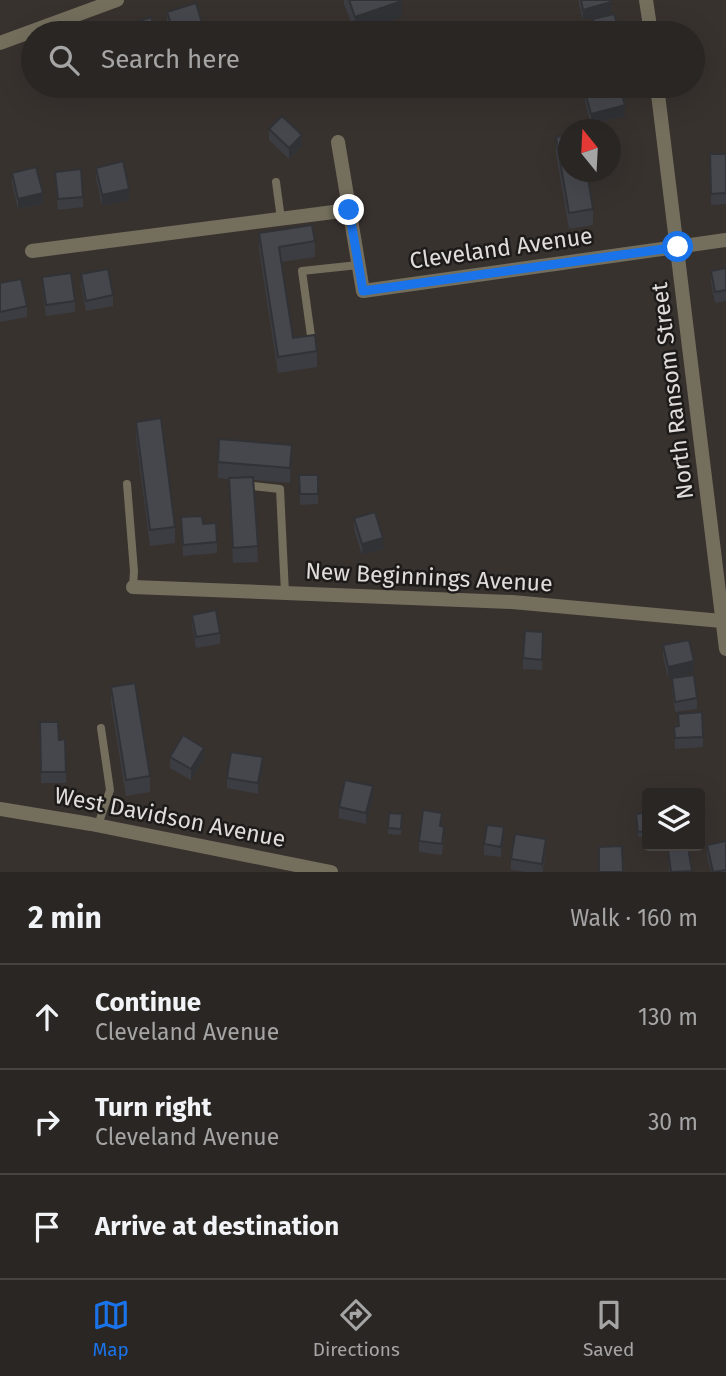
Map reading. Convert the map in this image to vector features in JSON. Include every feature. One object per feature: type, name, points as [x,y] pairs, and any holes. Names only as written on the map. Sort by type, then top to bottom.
[{"type":"street","points":[[60,21],[117,0]]},
{"type":"street","points":[[646,0],[649,21]]},
{"type":"street","points":[[0,43],[21,35]]},
{"type":"street","name":"North Ransom Street","points":[[659,98],[726,649]]},
{"type":"street","name":"Cleveland Avenue","points":[[338,142],[363,291],[726,240]]},
{"type":"street","points":[[32,251],[349,210]]},
{"type":"street","name":"New Beginnings Avenue","points":[[133,587],[512,603],[722,621]]},
{"type":"street","name":"West Davidson Avenue","points":[[0,809],[98,825],[331,872]]},
{"type":"lane","points":[[276,182],[281,219]]},
{"type":"lane","points":[[311,336],[302,271],[358,265]]},
{"type":"lane","points":[[127,484],[133,587]]},
{"type":"lane","points":[[239,484],[280,489],[285,593]]},
{"type":"lane","points":[[98,825],[110,790],[101,727]]},
{"type":"building","points":[[349,0],[402,0],[402,1],[355,17]]},
{"type":"building","points":[[581,0],[610,0],[611,2],[583,10]]},
{"type":"building","points":[[196,3],[201,21],[170,21],[167,12]]},
{"type":"building","points":[[614,14],[616,21],[594,21]]},
{"type":"building","points":[[587,98],[623,98],[625,105],[591,114]]},
{"type":"building","points":[[282,116],[302,135],[289,148],[269,129]]},
{"type":"building","points":[[710,154],[726,154],[726,193],[711,194]]},
{"type":"building","points":[[123,161],[129,189],[102,195],[96,168]]},
{"type":"building","points":[[36,167],[43,193],[18,199],[12,173]]},
{"type":"building","points":[[81,169],[83,197],[58,199],[55,172]]},
{"type":"building","points":[[564,182],[589,182],[593,209],[569,213]]},
{"type":"building","points":[[312,225],[315,241],[279,247],[293,338],[315,335],[317,351],[278,357],[259,233]]},
{"type":"building","points":[[726,268],[726,290],[715,292],[711,271]]},
{"type":"building","points":[[108,269],[113,295],[86,301],[81,274]]},
{"type":"building","points":[[71,273],[75,301],[46,305],[42,277]]},
{"type":"building","points":[[21,279],[27,306],[0,312],[0,283]]},
{"type":"building","points":[[161,418],[175,527],[150,530],[136,422]]},
{"type":"building","points":[[219,439],[292,445],[290,468],[218,462]]},
{"type":"building","points":[[299,475],[318,475],[318,494],[300,494]]},
{"type":"building","points":[[253,477],[258,546],[233,548],[229,478]]},
{"type":"building","points":[[375,512],[383,538],[362,544],[354,518]]},
{"type":"building","points":[[202,516],[203,524],[216,523],[217,542],[183,545],[181,517]]},
{"type":"building","points":[[216,610],[220,633],[196,637],[192,615]]},
{"type":"building","points":[[525,631],[543,632],[542,660],[523,658]]},
{"type":"building","points":[[689,640],[694,661],[668,667],[663,645]]},
{"type":"building","points":[[694,675],[697,698],[675,702],[672,678]]},
{"type":"building","points":[[135,683],[150,776],[126,780],[111,687]]},
{"type":"building","points":[[702,712],[703,737],[675,738],[674,727],[679,726],[678,714]]},
{"type":"building","points":[[40,722],[58,722],[59,740],[65,739],[66,772],[41,772]]},
{"type":"building","points":[[183,735],[204,748],[191,769],[170,757]]},
{"type":"building","points":[[231,752],[263,757],[258,783],[227,778]]},
{"type":"building","points":[[345,780],[373,786],[366,813],[339,807]]},
{"type":"building","points":[[423,810],[442,813],[442,844],[419,841]]},
{"type":"building","points":[[389,813],[402,814],[401,829],[388,828]]},
{"type":"building","points":[[642,813],[642,832],[638,832],[636,814]]},
{"type":"building","points":[[487,825],[504,827],[501,847],[484,844]]},
{"type":"building","points":[[515,834],[546,839],[542,864],[511,859]]},
{"type":"building","points":[[726,841],[726,870],[713,872],[707,845]]},
{"type":"building","points":[[622,846],[623,872],[599,872],[599,847]]},
{"type":"building","points":[[668,851],[689,851],[692,871],[671,872]]},
{"type":"route","points":[[349,210],[363,291],[678,247]]}]
